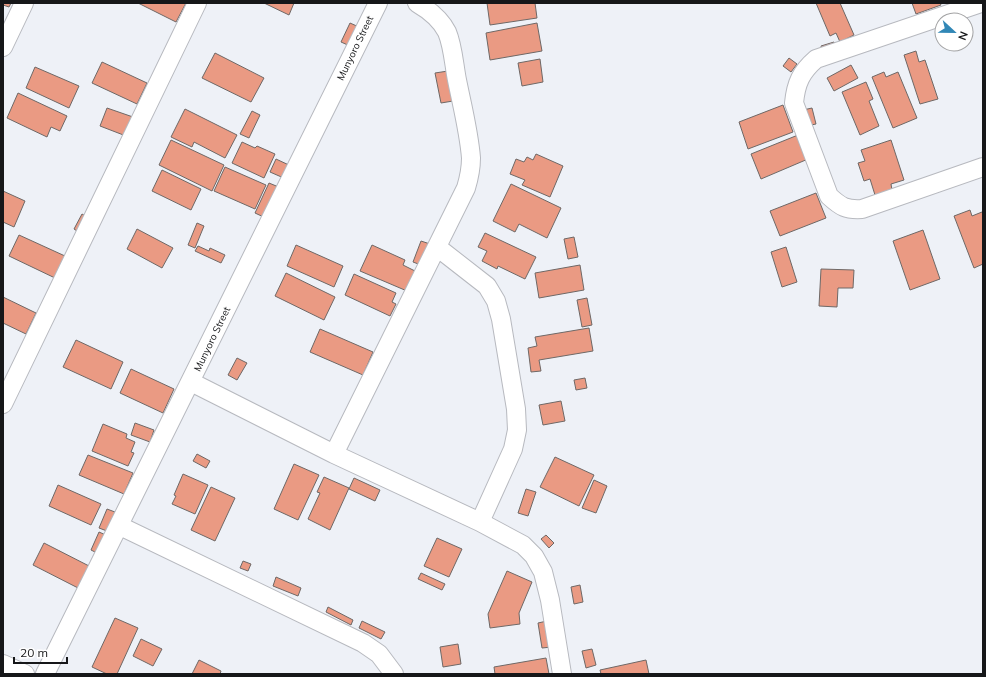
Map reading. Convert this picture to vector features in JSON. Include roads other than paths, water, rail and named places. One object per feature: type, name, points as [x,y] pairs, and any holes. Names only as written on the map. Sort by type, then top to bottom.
[{"type":"street","points":[[3,47],[24,3]]},
{"type":"street","points":[[3,404],[196,3]]},
{"type":"street","name":"Munyoro Street","points":[[45,674],[120,526],[378,3]]},
{"type":"street","points":[[334,454],[466,188],[470,173],[471,159],[469,142],[447,32],[440,21],[429,10],[417,3]]},
{"type":"street","points":[[981,3],[816,59],[806,67],[800,77],[794,103],[829,196],[839,205],[850,210],[862,209],[983,167]]},
{"type":"street","points":[[437,247],[487,286],[496,301],[501,319],[516,409],[517,430],[513,449],[480,522]]},
{"type":"street","points":[[191,382],[334,454],[480,522],[523,545],[534,556],[543,572],[550,600],[562,674]]},
{"type":"street","points":[[120,526],[363,644],[379,654],[394,674]]},
{"type":"street","points":[[3,664],[24,674]]}]
